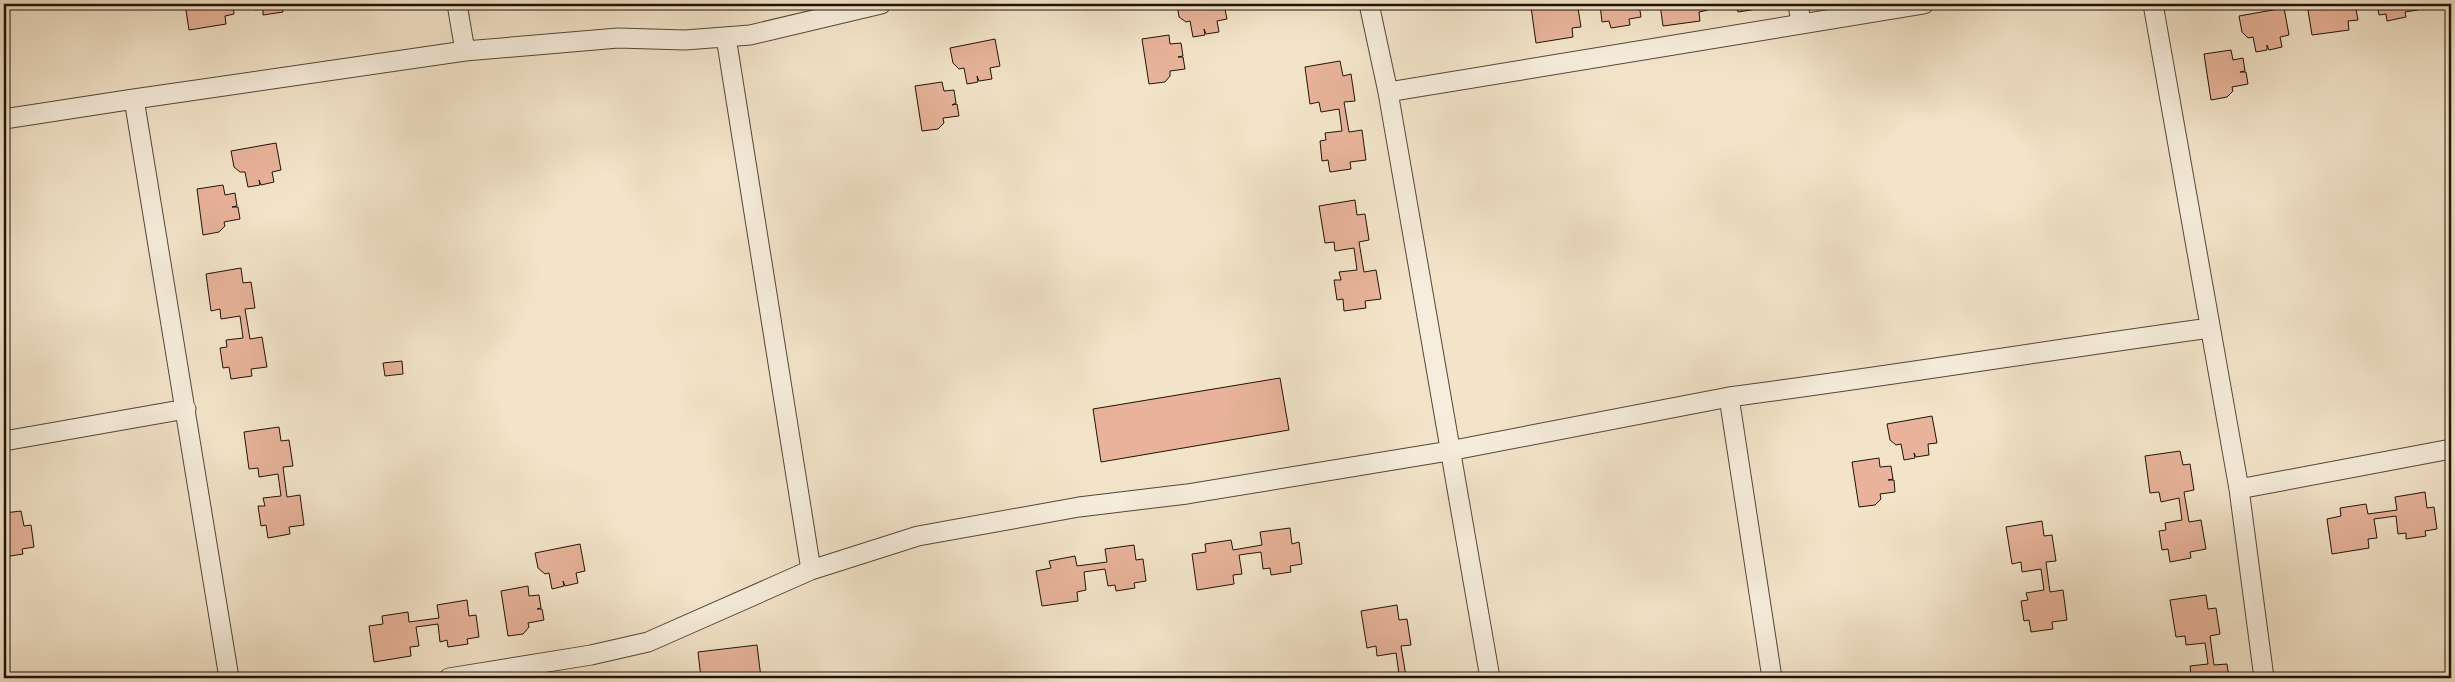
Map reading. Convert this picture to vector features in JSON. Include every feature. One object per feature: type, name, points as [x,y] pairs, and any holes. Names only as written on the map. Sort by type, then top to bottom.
[{"type":"street","points":[[457,4],[465,51]]},
{"type":"street","points":[[4,119],[465,51],[618,38],[685,40],[750,35],[881,4]]},
{"type":"street","points":[[1369,4],[1388,92],[1490,678]]},
{"type":"street","points":[[1798,4],[1801,23]]},
{"type":"street","points":[[1388,92],[1924,4]]},
{"type":"street","points":[[2153,4],[2239,489],[2264,678]]},
{"type":"street","points":[[726,37],[811,570]]},
{"type":"street","points":[[134,99],[229,678]]},
{"type":"street","points":[[449,678],[591,655],[648,642],[811,570],[918,536],[1080,507],[1187,494],[1449,451],[1729,397],[1897,375],[2040,352],[2210,328]]},
{"type":"street","points":[[1729,397],[1772,678]]},
{"type":"street","points":[[4,441],[186,410]]},
{"type":"street","points":[[2239,489],[2451,449]]},
{"type":"building","points":[[185,4],[233,4],[234,14],[225,16],[226,24],[189,30]]},
{"type":"building","points":[[255,4],[294,5],[282,7],[283,12],[263,15],[263,9],[255,10]]},
{"type":"building","points":[[1177,4],[1224,4],[1227,19],[1217,21],[1219,32],[1206,34],[1204,29],[1205,35],[1193,37],[1190,21],[1186,22],[1179,17]]},
{"type":"building","points":[[1545,4],[1639,4],[1641,17],[1629,19],[1630,25],[1611,28],[1609,21],[1602,22],[1600,5],[1578,8],[1581,27],[1572,28],[1573,37],[1536,43],[1531,7]]},
{"type":"building","points":[[1660,4],[1707,4],[1708,10],[1699,12],[1700,21],[1663,26]]},
{"type":"building","points":[[1729,4],[1756,4],[1757,9],[1738,12],[1736,5],[1729,6]]},
{"type":"building","points":[[2307,4],[2355,4],[2358,20],[2348,21],[2349,30],[2312,35]]},
{"type":"building","points":[[2377,4],[2417,4],[2418,10],[2405,12],[2406,17],[2387,21],[2386,14],[2379,15]]},
{"type":"building","points":[[2284,8],[2289,35],[2280,37],[2282,47],[2269,50],[2267,45],[2267,50],[2256,52],[2253,37],[2248,38],[2242,32],[2239,16]]},
{"type":"building","points":[[1169,35],[1170,44],[1181,43],[1183,56],[1178,57],[1183,57],[1185,69],[1170,71],[1170,76],[1165,82],[1149,84],[1142,39]]},
{"type":"building","points":[[995,39],[1000,66],[990,68],[992,79],[979,81],[977,76],[978,82],[967,84],[964,68],[959,69],[953,63],[950,48]]},
{"type":"building","points":[[2231,50],[2233,60],[2243,58],[2245,71],[2240,72],[2246,72],[2248,84],[2232,87],[2233,91],[2227,97],[2211,100],[2204,54]]},
{"type":"building","points":[[1340,61],[1343,76],[1351,74],[1355,101],[1344,102],[1349,132],[1362,130],[1366,160],[1350,162],[1351,169],[1330,172],[1328,160],[1322,161],[1320,141],[1326,140],[1325,133],[1342,131],[1339,109],[1321,112],[1319,102],[1310,104],[1305,67]]},
{"type":"building","points":[[942,82],[944,91],[954,90],[956,103],[952,105],[957,104],[959,116],[943,118],[944,123],[938,129],[922,131],[915,86]]},
{"type":"building","points":[[276,143],[281,170],[272,172],[274,182],[261,185],[259,180],[260,185],[248,187],[245,172],[240,172],[234,167],[231,151]]},
{"type":"building","points":[[223,185],[225,195],[235,193],[237,206],[232,207],[238,207],[240,219],[224,222],[225,226],[219,232],[203,235],[197,189]]},
{"type":"building","points":[[1355,200],[1357,215],[1365,214],[1369,240],[1359,242],[1364,272],[1376,270],[1381,299],[1365,301],[1366,308],[1344,311],[1343,299],[1337,300],[1334,280],[1341,280],[1339,272],[1357,270],[1354,248],[1335,251],[1334,242],[1325,243],[1319,206]]},
{"type":"building","points":[[241,268],[243,283],[251,282],[255,308],[245,309],[250,339],[262,337],[267,367],[251,369],[252,376],[231,379],[229,367],[223,368],[220,348],[227,347],[226,340],[243,338],[240,316],[221,319],[220,309],[211,311],[206,274]]},
{"type":"building","points":[[402,361],[403,374],[385,376],[383,363]]},
{"type":"building","points":[[1280,378],[1289,430],[1101,462],[1093,409]]},
{"type":"building","points":[[1932,416],[1937,443],[1928,444],[1929,455],[1916,457],[1914,453],[1915,458],[1904,460],[1901,444],[1896,445],[1890,440],[1887,424]]},
{"type":"building","points":[[279,427],[281,441],[289,440],[293,466],[283,467],[287,497],[300,495],[304,525],[289,527],[290,534],[268,538],[266,525],[261,526],[258,506],[265,506],[263,498],[281,496],[278,474],[259,477],[258,468],[249,469],[244,432]]},
{"type":"building","points":[[2180,451],[2183,465],[2190,464],[2194,490],[2184,492],[2189,522],[2201,520],[2206,549],[2190,552],[2191,558],[2170,562],[2168,549],[2162,550],[2159,531],[2166,530],[2165,523],[2182,520],[2179,498],[2161,502],[2159,492],[2150,493],[2145,456]]},
{"type":"building","points":[[1879,458],[1880,467],[1891,466],[1893,479],[1888,480],[1894,480],[1895,492],[1880,494],[1881,499],[1875,505],[1859,507],[1852,462]]},
{"type":"building","points":[[2425,492],[2427,508],[2434,507],[2437,529],[2425,531],[2426,536],[2406,539],[2406,533],[2398,534],[2396,516],[2374,519],[2377,538],[2368,539],[2369,548],[2332,554],[2327,519],[2341,516],[2340,508],[2366,504],[2368,514],[2397,510],[2395,497]]},
{"type":"building","points":[[21,511],[24,526],[31,525],[34,547],[22,549],[23,554],[4,557],[4,513]]},
{"type":"building","points":[[2042,521],[2044,536],[2052,535],[2056,561],[2046,562],[2050,592],[2063,590],[2067,620],[2052,622],[2053,629],[2031,632],[2029,620],[2024,621],[2021,601],[2028,600],[2026,593],[2044,590],[2041,569],[2022,572],[2021,562],[2012,564],[2006,527]]},
{"type":"building","points":[[1290,528],[1292,544],[1299,542],[1302,564],[1290,566],[1291,572],[1271,575],[1270,568],[1263,569],[1261,552],[1239,555],[1242,574],[1233,575],[1234,584],[1197,590],[1192,554],[1206,552],[1205,544],[1231,540],[1233,550],[1262,545],[1260,532]]},
{"type":"building","points":[[580,544],[585,571],[576,573],[578,583],[565,586],[563,581],[564,586],[552,589],[549,573],[545,574],[538,568],[535,553]]},
{"type":"building","points":[[1134,545],[1136,560],[1143,559],[1146,581],[1134,583],[1135,588],[1116,591],[1115,585],[1108,586],[1105,569],[1084,572],[1086,590],[1077,592],[1078,601],[1042,606],[1036,571],[1051,568],[1049,561],[1075,556],[1077,566],[1107,562],[1105,549]]},
{"type":"building","points":[[528,586],[529,596],[539,595],[541,608],[537,609],[542,609],[544,620],[528,623],[529,627],[523,634],[508,636],[501,591]]},
{"type":"building","points":[[2206,595],[2208,609],[2216,608],[2220,634],[2210,636],[2214,665],[2227,664],[2229,678],[2185,678],[2185,675],[2191,674],[2190,666],[2208,664],[2205,643],[2186,645],[2185,636],[2176,637],[2170,600]]},
{"type":"building","points":[[467,600],[469,616],[476,615],[479,637],[467,639],[468,644],[448,647],[447,640],[440,642],[438,624],[416,627],[419,646],[410,647],[411,656],[374,662],[369,626],[383,624],[382,616],[408,612],[409,622],[439,618],[437,605]]},
{"type":"building","points":[[1397,605],[1399,620],[1407,619],[1411,645],[1401,646],[1406,676],[1418,674],[1419,678],[1382,678],[1399,674],[1396,653],[1377,656],[1376,646],[1367,648],[1361,611]]},
{"type":"building","points":[[757,645],[761,678],[701,678],[698,652]]}]
